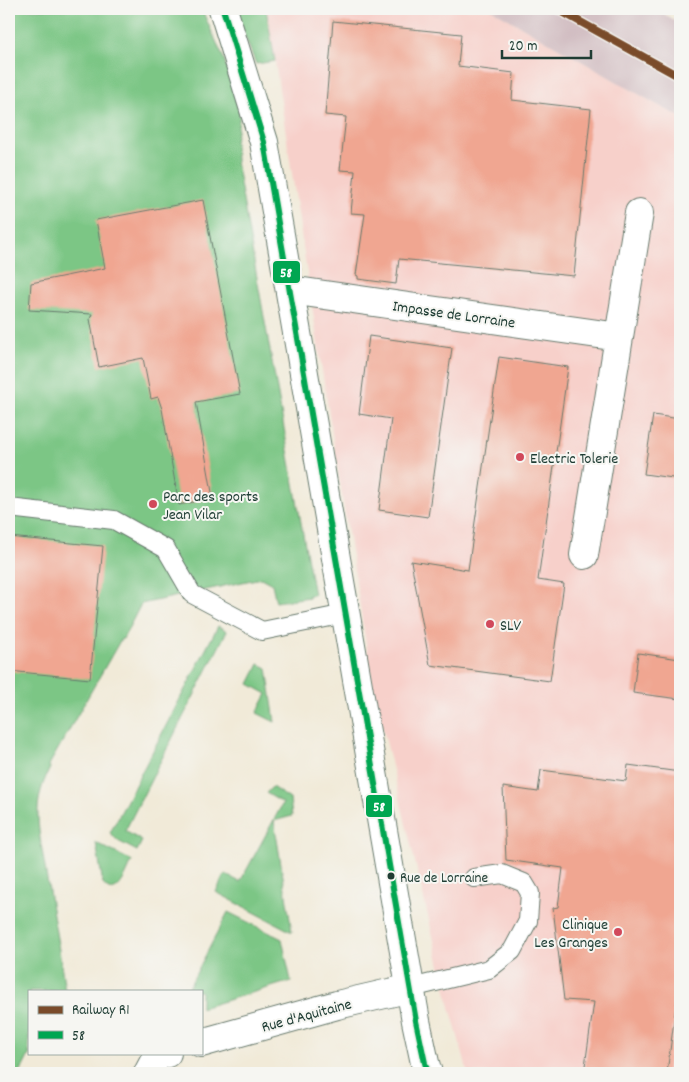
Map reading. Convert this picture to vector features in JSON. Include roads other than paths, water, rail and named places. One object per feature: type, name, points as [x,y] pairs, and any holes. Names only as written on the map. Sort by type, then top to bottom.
[{"type":"street","points":[[223,9],[264,142],[410,988],[428,1073]]},
{"type":"street","points":[[584,555],[639,213]]},
{"type":"street","name":"Impasse de Lorraine","points":[[290,290],[619,337]]},
{"type":"street","name":"Rue d'Aquitaine","points":[[202,1044],[337,1005],[410,988]]},
{"type":"street","points":[[148,1073],[157,1056],[164,1054]]},
{"type":"lane","points":[[9,508],[114,520],[166,549],[192,594],[262,631],[345,614]]},
{"type":"lane","points":[[410,988],[489,969],[512,951],[528,920],[530,893],[524,883],[502,874],[474,878]]},
{"type":"rail line","name":"R1","points":[[557,9],[680,77]]},
{"type":"place","name":"Electric Tolerie","points":[[520,457]]},
{"type":"place","name":"Parc des sports Jean Vilar","points":[[153,504]]},
{"type":"place","name":"SLV","points":[[490,624]]},
{"type":"place","name":"Rue de Lorraine","points":[[391,876]]},
{"type":"place","name":"Clinique Les Granges","points":[[618,932]]}]
